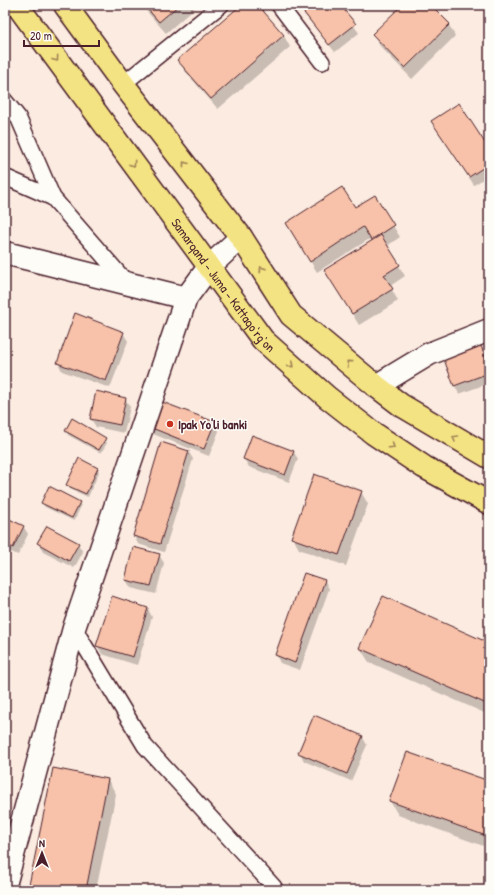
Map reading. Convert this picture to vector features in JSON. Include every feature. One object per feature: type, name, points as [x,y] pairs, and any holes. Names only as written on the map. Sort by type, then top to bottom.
[{"type":"main road","name":"Samarqand - Juma - Kattaqo‘rg‘on","points":[[16,5],[263,340],[327,397],[373,433],[424,467],[489,503]]},
{"type":"main road","points":[[65,5],[123,84],[241,238],[291,315],[401,405],[489,457]]},
{"type":"street","points":[[5,885],[74,628],[186,298],[209,267],[241,238]]},
{"type":"street","points":[[5,253],[186,298]]},
{"type":"street","points":[[376,386],[429,354],[489,330]]},
{"type":"lane","points":[[123,84],[221,5]]},
{"type":"lane","points":[[279,5],[322,62]]},
{"type":"lane","points":[[5,101],[18,117],[53,198],[128,283]]},
{"type":"lane","points":[[5,177],[53,198]]},
{"type":"lane","points":[[74,628],[145,746],[274,887]]},
{"type":"building","points":[[144,5],[179,5],[159,22]]},
{"type":"building","points":[[241,5],[258,5],[284,35],[211,99],[177,60]]},
{"type":"building","points":[[298,5],[340,5],[356,24],[329,45]]},
{"type":"building","points":[[402,5],[431,5],[450,24],[405,68],[372,34]]},
{"type":"building","points":[[459,103],[489,149],[489,164],[469,177],[431,121]]},
{"type":"building","points":[[342,187],[355,207],[375,195],[394,225],[371,240],[363,227],[310,262],[286,223]]},
{"type":"building","points":[[381,235],[400,265],[384,275],[393,289],[352,314],[324,270]]},
{"type":"building","points":[[75,313],[124,332],[106,381],[57,363]]},
{"type":"building","points":[[480,343],[489,367],[489,373],[454,386],[443,357]]},
{"type":"building","points":[[96,391],[126,398],[120,425],[90,419]]},
{"type":"building","points":[[157,400],[215,422],[204,449],[147,426]]},
{"type":"building","points":[[72,418],[106,438],[99,450],[65,431]]},
{"type":"building","points":[[252,435],[294,451],[285,475],[243,459]]},
{"type":"building","points":[[161,442],[189,451],[160,544],[133,536]]},
{"type":"building","points":[[79,458],[98,468],[86,494],[66,485]]},
{"type":"building","points":[[314,474],[362,491],[339,555],[291,538]]},
{"type":"building","points":[[49,486],[80,502],[72,518],[41,503]]},
{"type":"building","points":[[5,517],[24,526],[13,548],[5,544]]},
{"type":"building","points":[[47,526],[79,543],[69,561],[37,543]]},
{"type":"building","points":[[133,547],[160,554],[151,586],[125,580]]},
{"type":"building","points":[[304,573],[325,580],[295,663],[275,655]]},
{"type":"building","points":[[112,596],[148,608],[133,657],[96,646]]},
{"type":"building","points":[[383,596],[489,643],[489,705],[359,648]]},
{"type":"building","points":[[314,715],[363,736],[347,774],[298,753]]},
{"type":"building","points":[[407,752],[489,781],[489,837],[389,801]]},
{"type":"building","points":[[53,768],[108,779],[86,890],[28,890]]},
{"type":"place","name":"Ipak Yo'li banki","points":[[170,424]]}]
